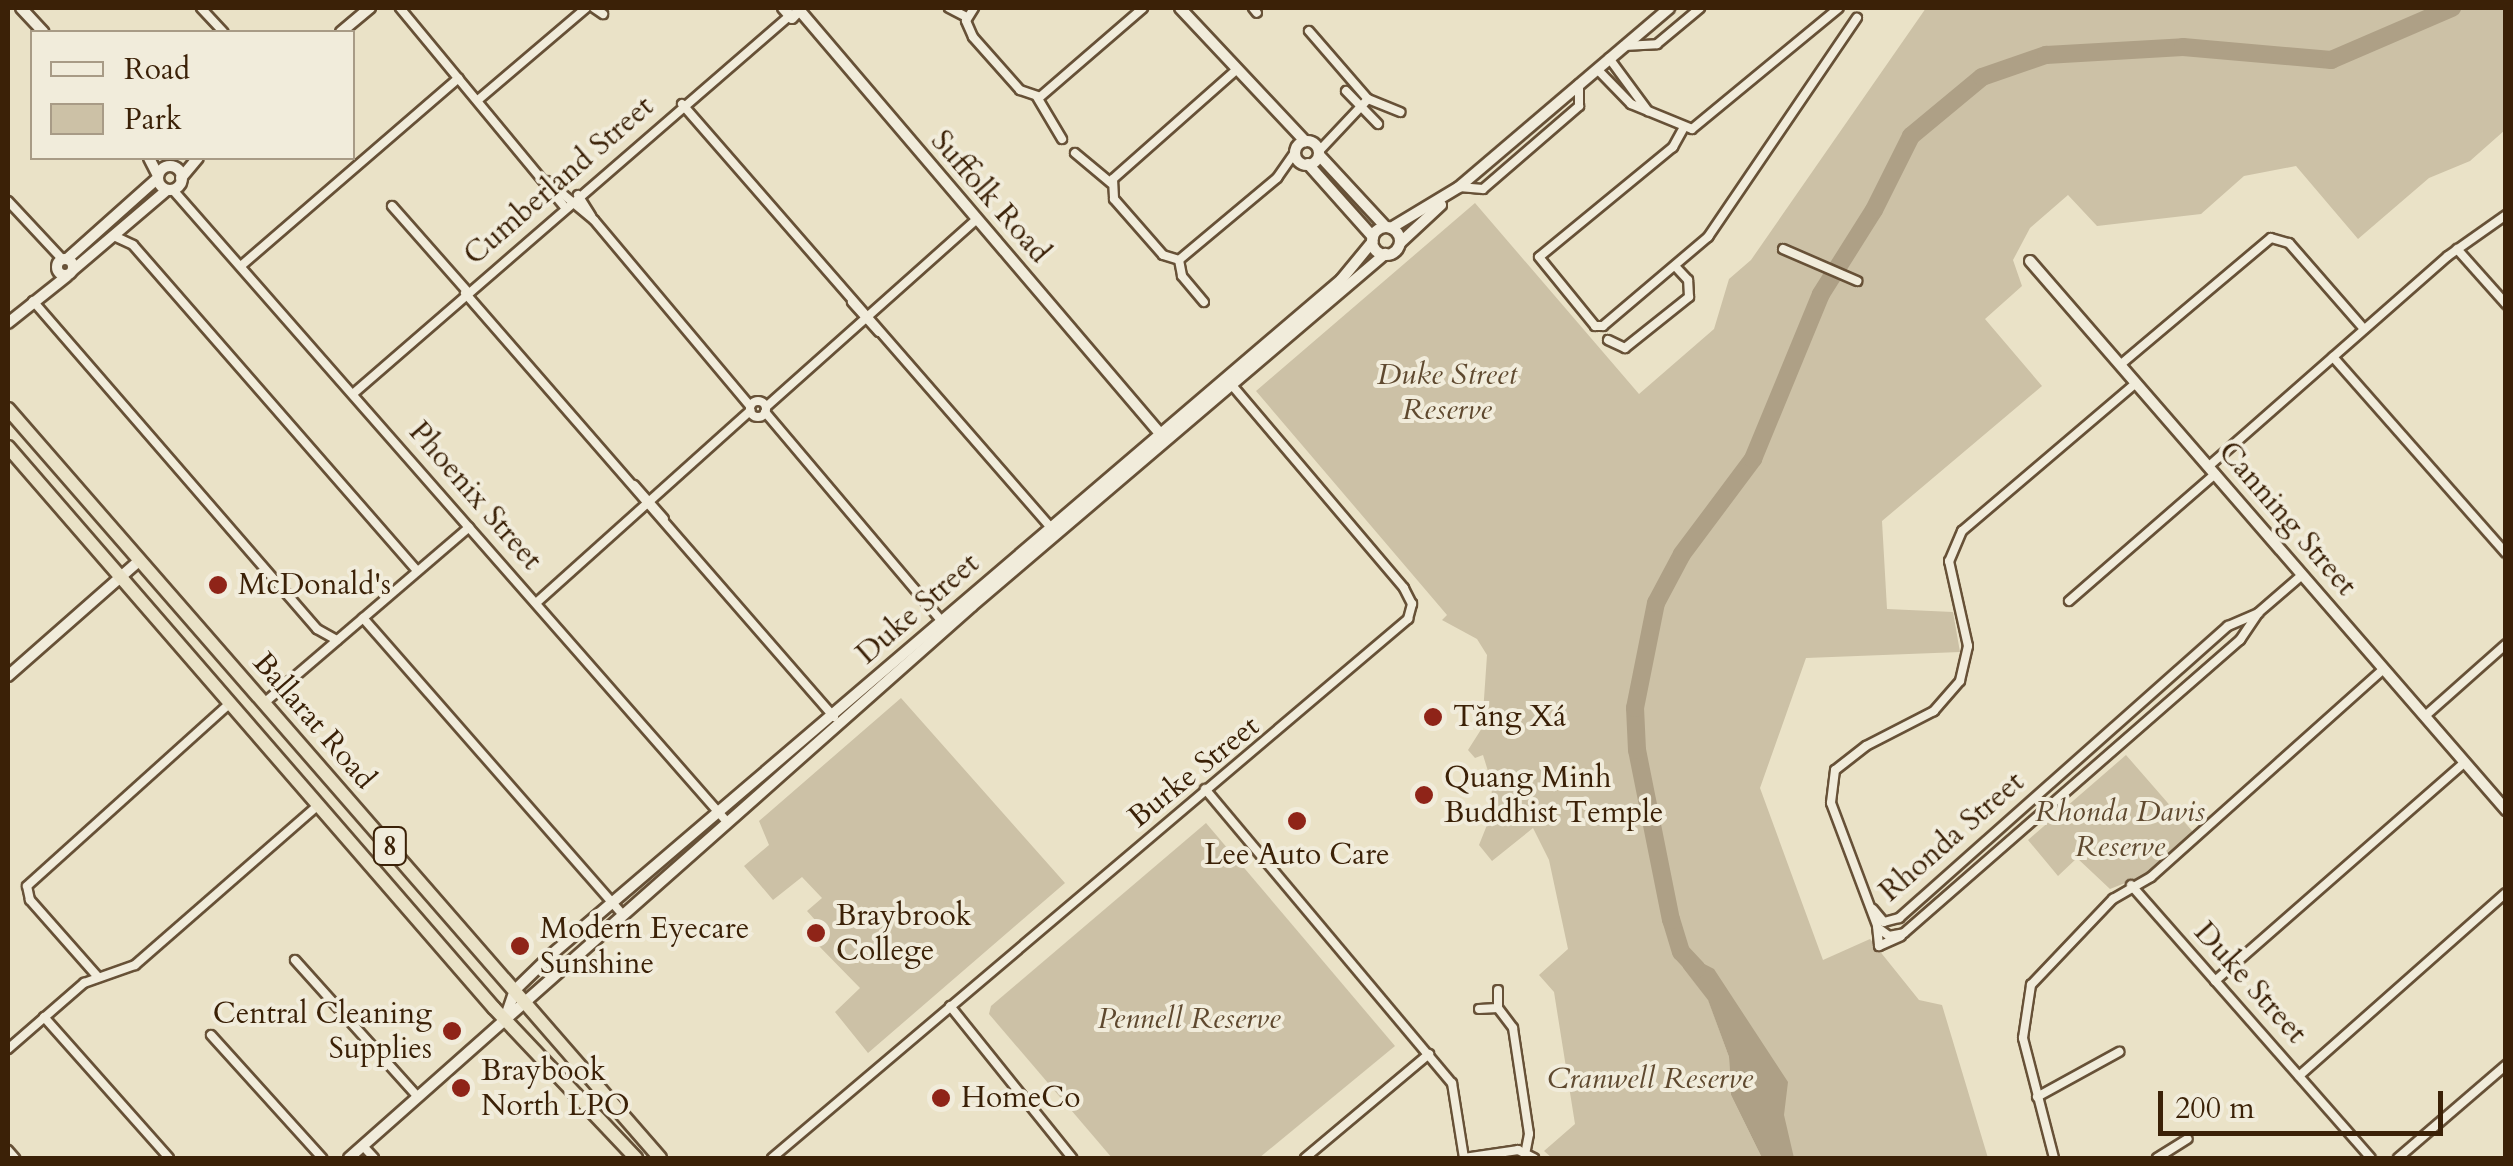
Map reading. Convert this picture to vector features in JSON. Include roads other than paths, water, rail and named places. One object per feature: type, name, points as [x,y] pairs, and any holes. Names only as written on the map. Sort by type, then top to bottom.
[{"type":"highway","name":"Ballarat Road","points":[[8,408],[660,1158]]},
{"type":"highway","name":"Ballarat Road","points":[[8,447],[504,1020],[636,1158]]},
{"type":"street","points":[[21,8],[41,30]]},
{"type":"street","points":[[201,8],[221,30]]},
{"type":"street","points":[[343,30],[370,8]]},
{"type":"street","points":[[397,8],[548,181],[594,220],[945,624]]},
{"type":"street","points":[[478,100],[586,8]]},
{"type":"street","points":[[594,8],[602,14]]},
{"type":"street","points":[[949,8],[967,17],[973,37],[1020,90],[1037,97],[1062,139]]},
{"type":"street","points":[[967,17],[974,8]]},
{"type":"street","points":[[1037,97],[1144,8]]},
{"type":"street","points":[[1180,8],[1301,146],[1306,164],[1386,254]]},
{"type":"street","points":[[1301,146],[1319,153],[1400,242],[1459,186],[1669,8]]},
{"type":"street","points":[[1624,46],[1657,44],[1700,8]]},
{"type":"street","points":[[1597,69],[1631,104],[1682,128],[1705,123],[1839,8]]},
{"type":"street","name":"Cumberland Street","points":[[352,391],[792,12]]},
{"type":"street","name":"Suffolk Road","points":[[792,12],[1164,436]]},
{"type":"street","points":[[1682,128],[1673,147],[1539,256],[1589,322],[1603,326],[1714,230],[1857,18]]},
{"type":"street","points":[[1310,32],[1368,99],[1401,112]]},
{"type":"street","points":[[1609,58],[1649,112]]},
{"type":"street","points":[[1111,183],[1235,72]]},
{"type":"street","points":[[242,265],[458,78]]},
{"type":"street","points":[[1389,228],[1459,186],[1483,190],[1579,106],[1580,84]]},
{"type":"street","points":[[1346,91],[1378,124]]},
{"type":"street","points":[[1179,260],[1277,178],[1301,146],[1332,131],[1368,99]]},
{"type":"street","points":[[682,104],[1054,531]]},
{"type":"street","points":[[1277,178],[1319,153],[1332,131]]},
{"type":"street","points":[[1075,153],[1111,183],[1114,199],[1163,255],[1179,260]]},
{"type":"street","points":[[150,160],[158,177],[175,186]]},
{"type":"street","points":[[160,160],[170,167],[175,186]]},
{"type":"street","points":[[8,323],[158,177],[170,167],[189,160]]},
{"type":"street","points":[[64,266],[114,236],[175,186],[194,160]]},
{"type":"street","name":"Phoenix Street","points":[[175,186],[726,822]]},
{"type":"street","points":[[8,201],[64,266]]},
{"type":"street","points":[[392,206],[836,720]]},
{"type":"street","points":[[2069,602],[2364,329],[2457,249],[2506,215]]},
{"type":"street","points":[[536,603],[976,220]]},
{"type":"street","points":[[128,224],[133,245]]},
{"type":"street","name":"Duke Street","points":[[1229,382],[1342,280],[1373,239],[1389,228]]},
{"type":"street","points":[[114,236],[133,245],[417,571]]},
{"type":"street","points":[[2120,365],[2271,238],[2289,243],[2364,329]]},
{"type":"street","name":"Duke Street","points":[[349,1158],[945,624],[1164,436],[1400,242]]},
{"type":"street","points":[[1782,249],[1858,281]]},
{"type":"street","points":[[2457,249],[2506,304]]},
{"type":"street","points":[[1179,260],[1182,276],[1204,302]]},
{"type":"street","name":"Canning Street","points":[[2030,261],[2506,810]]},
{"type":"street","points":[[1608,340],[1625,348],[1689,297],[1688,280],[1675,266]]},
{"type":"street","points":[[32,302],[317,629],[337,640]]},
{"type":"street","points":[[2334,357],[2506,553]]},
{"type":"street","name":"Burke Street","points":[[772,1158],[1205,789],[1398,631],[1412,609],[1404,588],[1229,382]]},
{"type":"street","points":[[1866,898],[1831,803],[1835,770],[1866,746],[1934,711],[1960,681],[1968,646],[1949,561],[1962,531],[2136,383]]},
{"type":"street","points":[[264,703],[469,526]]},
{"type":"street","points":[[9,671],[140,560]]},
{"type":"street","name":"Rhonda Street","points":[[1866,898],[1877,926],[1889,936],[1904,933],[2240,640],[2258,613],[2302,575]]},
{"type":"street","name":"Rhonda Street","points":[[1866,898],[1884,922],[1899,918],[2228,626],[2258,613]]},
{"type":"street","points":[[363,618],[620,913]]},
{"type":"street","points":[[2425,716],[2506,644]]},
{"type":"street","points":[[2054,1158],[2023,1038],[2024,999],[2042,972],[2131,886],[2157,872],[2384,669]]},
{"type":"street","points":[[98,977],[30,900],[28,886],[229,704]]},
{"type":"street","name":"Duke Street","points":[[504,1020],[515,990],[717,811],[836,720]]},
{"type":"street","points":[[2214,981],[2465,762]]},
{"type":"street","points":[[1205,789],[1429,1054],[1456,1092],[1464,1158],[1526,1150]]},
{"type":"street","points":[[8,1049],[98,977],[135,965],[317,806]]},
{"type":"street","name":"Duke Street","points":[[2131,886],[2371,1158]]},
{"type":"street","points":[[2299,1076],[2506,893]]},
{"type":"street","points":[[295,960],[418,1097]]},
{"type":"street","points":[[1498,990],[1498,1008],[1513,1028],[1529,1134],[1526,1150]]},
{"type":"street","points":[[950,1006],[1072,1158]]},
{"type":"street","points":[[1479,1009],[1498,1008]]},
{"type":"street","points":[[44,1017],[168,1158]]},
{"type":"street","points":[[211,1035],[322,1158]]},
{"type":"street","points":[[2037,1096],[2118,1052]]},
{"type":"street","points":[[1305,1158],[1429,1054]]},
{"type":"street","points":[[2398,1158],[2506,1065]]},
{"type":"street","points":[[2157,1158],[2188,1139]]},
{"type":"street","points":[[363,1146],[374,1158]]},
{"type":"street","points":[[8,1150],[15,1158]]},
{"type":"street","points":[[1526,1150],[1534,1158]]},
{"type":"waterway","points":[[1697,969],[1681,952],[1671,920],[1637,750],[1635,708],[1656,603],[1682,554],[1753,459],[1821,294],[1874,210],[1911,136],[1982,77],[2046,55],[2183,47],[2331,60],[2452,8]]},
{"type":"place","name":"McDonald's","points":[[218,585]]},
{"type":"place","name":"Tăng Xá","points":[[1433,717]]},
{"type":"place","name":"Quang Minh Buddhist Temple","points":[[1424,795]]},
{"type":"place","name":"Lee Auto Care","points":[[1297,821]]},
{"type":"place","name":"Braybrook College","points":[[816,933]]},
{"type":"place","name":"Modern Eyecare Sunshine","points":[[520,946]]},
{"type":"place","name":"Central Cleaning Supplies","points":[[452,1031]]},
{"type":"place","name":"Braybook North LPO","points":[[461,1088]]},
{"type":"place","name":"HomeCo","points":[[941,1098]]},
{"type":"park label","name":"Duke Street Reserve","points":[[1447,392]]},
{"type":"park label","name":"Rhonda Davis Reserve","points":[[2120,829]]},
{"type":"park label","name":"Pennell Reserve","points":[[1189,1019]]},
{"type":"park label","name":"Cranwell Reserve","points":[[1650,1079]]}]
